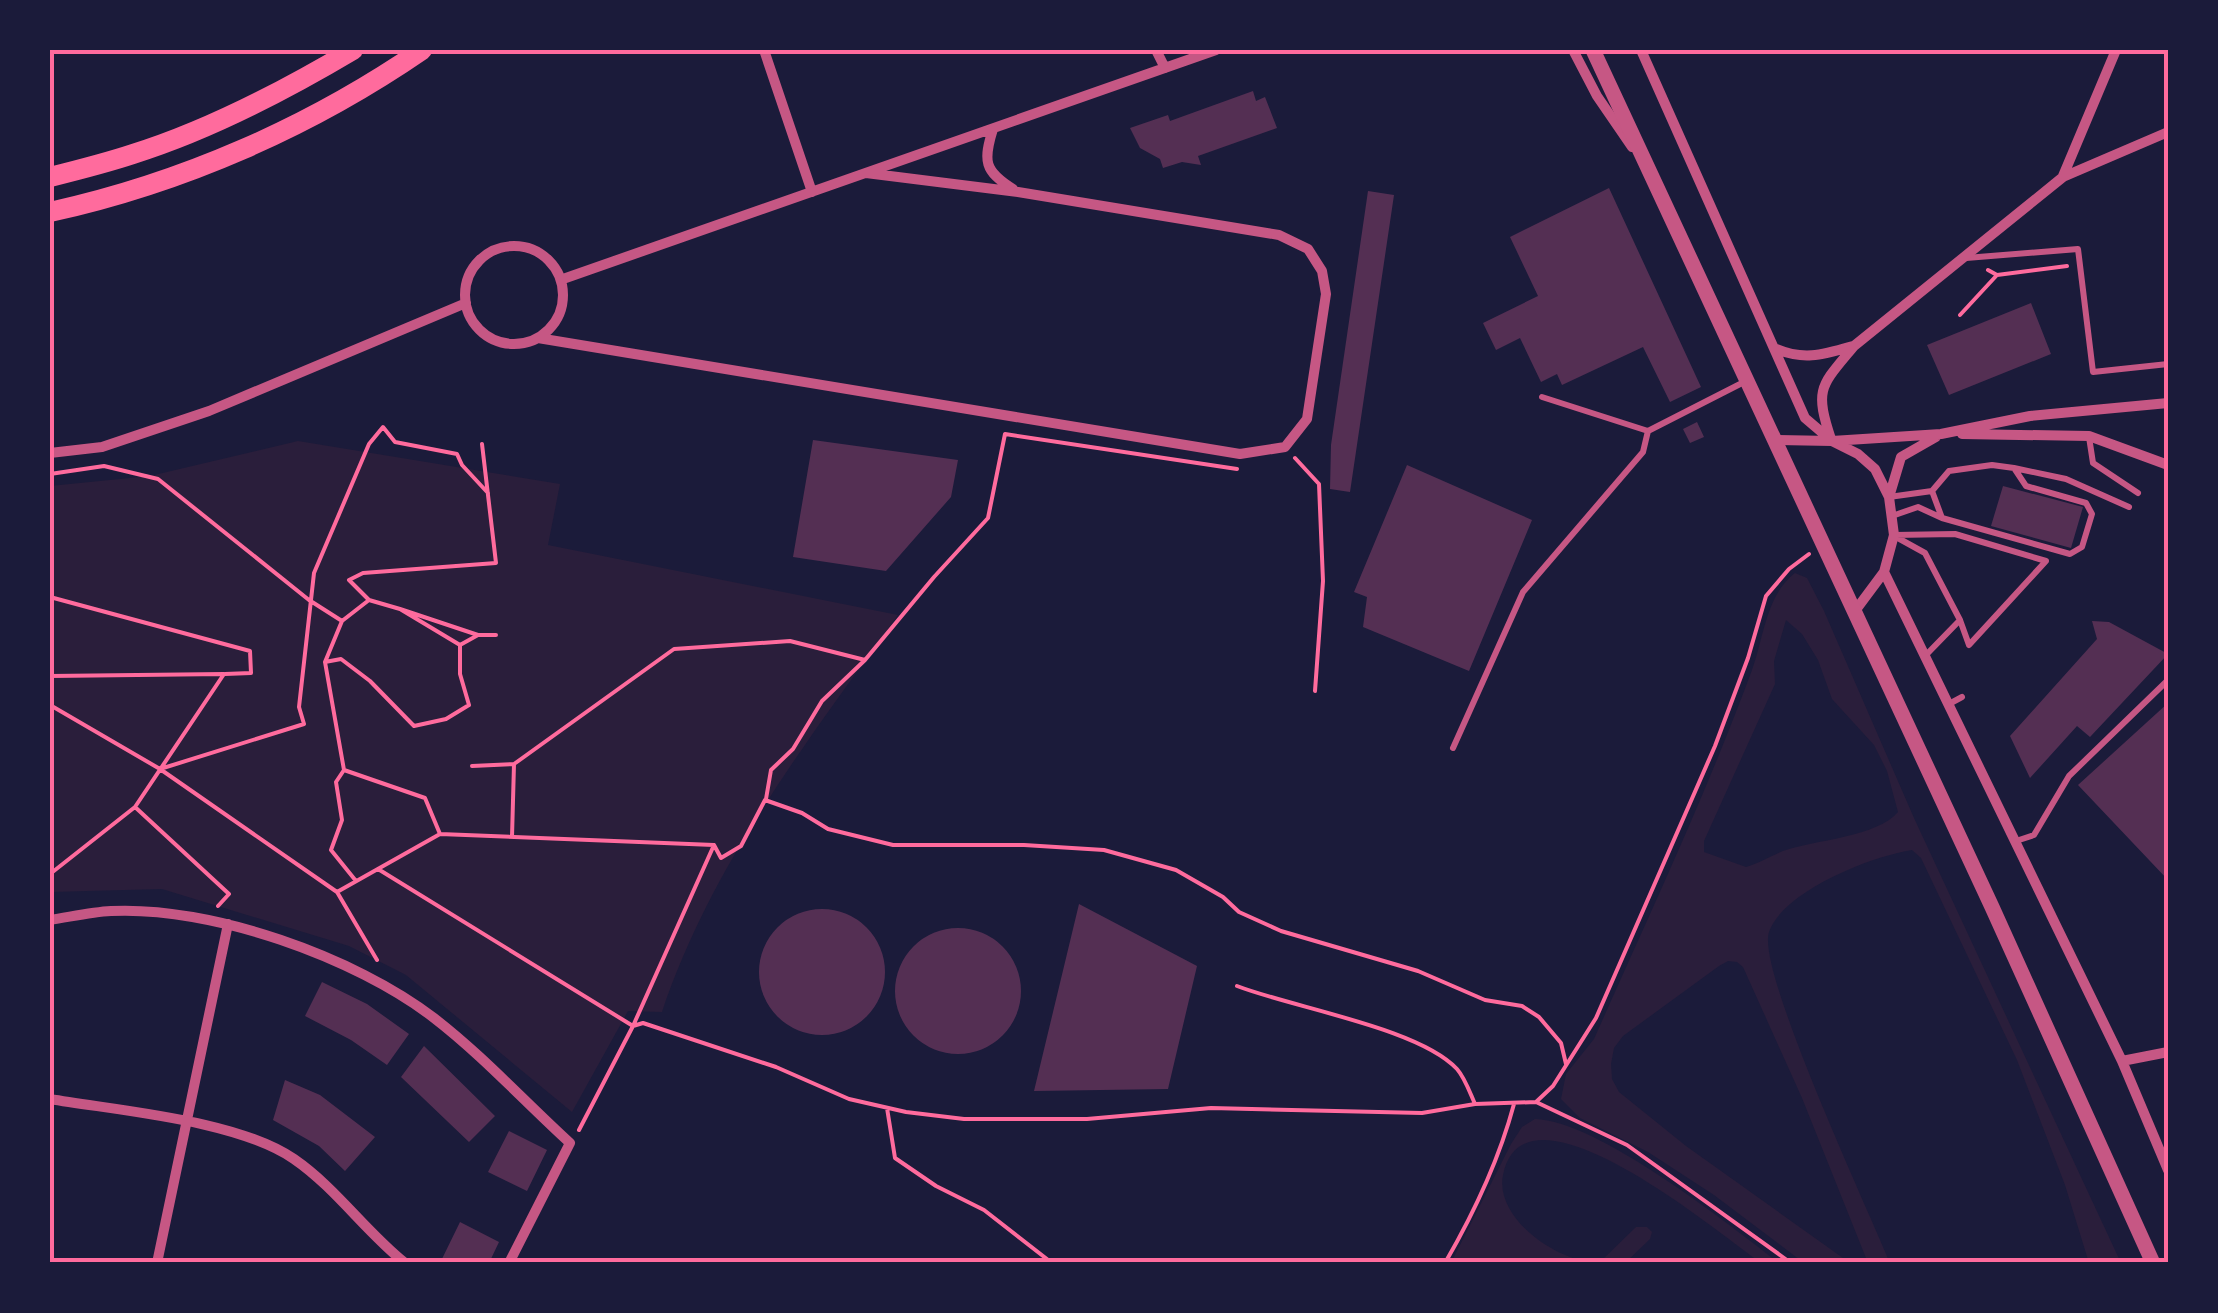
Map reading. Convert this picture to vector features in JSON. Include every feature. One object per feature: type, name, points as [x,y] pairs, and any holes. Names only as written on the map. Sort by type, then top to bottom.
[{"type":"highway","points":[[50,177],[136,154],[216,122],[291,87],[353,50]]},
{"type":"highway","points":[[50,212],[111,199],[208,164],[312,117],[422,50]]},
{"type":"street","points":[[764,50],[812,192]]},
{"type":"street","points":[[1156,50],[1165,68]]},
{"type":"street","points":[[563,279],[1216,50]]},
{"type":"street","points":[[1572,50],[1597,96],[1653,177]]},
{"type":"street","points":[[1593,50],[1992,907],[2153,1263]]},
{"type":"street","points":[[1642,50],[1805,418],[1875,469],[1889,496],[1894,535],[1884,572],[1855,612]]},
{"type":"street","points":[[2062,176],[2116,50]]},
{"type":"street","points":[[992,129],[986,151],[988,166],[995,178],[1018,192]]},
{"type":"street","points":[[1832,441],[1819,403],[1825,380],[1854,346],[2062,176],[2168,132]]},
{"type":"street","points":[[538,338],[1240,454],[1286,447],[1307,419],[1326,294],[1322,271],[1308,249],[1279,235],[1018,192],[866,173]]},
{"type":"street","points":[[498,248],[529,248],[544,256],[563,279],[558,317],[538,338],[522,344],[489,337],[477,327],[466,303],[466,286],[472,270],[498,248]]},
{"type":"street","points":[[50,453],[102,448],[209,410],[466,303]]},
{"type":"street","points":[[1774,348],[1793,357],[1814,358],[1854,346]]},
{"type":"street","points":[[1889,496],[1901,457],[1941,434],[2030,416],[2168,402]]},
{"type":"street","points":[[1773,440],[1832,441],[1941,434],[2089,436],[2168,465]]},
{"type":"street","points":[[1884,572],[2122,1062],[2168,1170]]},
{"type":"street","points":[[50,920],[112,911],[193,916],[228,924],[353,968],[434,1018],[570,1143],[509,1263]]},
{"type":"street","points":[[157,1263],[228,924]]},
{"type":"street","points":[[2122,1062],[2168,1052]]},
{"type":"street","points":[[50,1099],[242,1133],[292,1157],[328,1186],[362,1224],[406,1263]]},
{"type":"lane","points":[[1965,258],[2078,249],[2093,372],[2168,364]]},
{"type":"lane","points":[[1542,397],[1648,431],[1747,380]]},
{"type":"lane","points":[[1453,748],[1523,592],[1644,452],[1648,431]]},
{"type":"lane","points":[[2089,436],[2093,462],[2138,492]]},
{"type":"lane","points":[[1889,496],[1932,491],[1950,471],[1992,465],[2066,479],[2129,508]]},
{"type":"lane","points":[[1892,516],[1918,508],[2070,554],[2082,547],[2092,514],[2086,504],[2026,486],[2014,468]]},
{"type":"lane","points":[[1932,491],[1942,518]]},
{"type":"lane","points":[[1955,534],[2046,562],[1969,645],[1925,553],[1894,535],[1955,534]]},
{"type":"lane","points":[[1925,656],[1960,620]]},
{"type":"lane","points":[[2014,842],[2035,835],[2070,776],[2166,681]]},
{"type":"lane","points":[[1948,705],[1962,697]]},
{"type":"path","points":[[1965,258],[1998,275],[2080,264]]},
{"type":"path","points":[[1960,315],[1998,275]]},
{"type":"path","points":[[160,769],[304,724],[299,708],[314,573],[369,444],[383,428],[395,442],[457,454],[488,494]]},
{"type":"path","points":[[714,845],[721,858],[741,846],[766,800],[772,770],[793,749],[822,701],[866,660],[934,576],[988,518],[1006,434],[1237,471],[1240,454]]},
{"type":"path","points":[[482,444],[496,564],[364,573],[348,580],[369,600],[478,635],[496,635]]},
{"type":"path","points":[[1286,447],[1320,484],[1323,581],[1315,691]]},
{"type":"path","points":[[50,474],[104,466],[158,479],[309,600],[342,621]]},
{"type":"path","points":[[1536,1102],[1553,1086],[1596,1018],[1700,784],[1748,658],[1766,596],[1788,569],[1822,544]]},
{"type":"path","points":[[50,598],[250,651],[251,673],[50,676]]},
{"type":"path","points":[[356,882],[332,850],[342,820],[336,782],[344,770],[324,662],[342,621],[369,600]]},
{"type":"path","points":[[400,609],[460,646]]},
{"type":"path","points":[[460,646],[478,635]]},
{"type":"path","points":[[472,766],[514,764],[674,649],[790,640],[866,660]]},
{"type":"path","points":[[324,662],[341,660],[370,681],[414,726],[446,720],[469,705],[460,674],[460,646]]},
{"type":"path","points":[[50,874],[135,807],[224,674]]},
{"type":"path","points":[[50,705],[160,769],[337,892],[377,960]]},
{"type":"path","points":[[512,837],[514,764]]},
{"type":"path","points":[[344,770],[425,798],[440,834]]},
{"type":"path","points":[[766,800],[802,812],[828,829],[893,845],[1024,845],[1104,850],[1176,870],[1223,896],[1239,912],[1281,931],[1418,971],[1486,1000],[1522,1006],[1540,1017],[1561,1042],[1566,1064]]},
{"type":"path","points":[[135,807],[229,894],[218,906]]},
{"type":"path","points":[[337,892],[440,834],[714,845]]},
{"type":"path","points":[[570,1143],[633,1026],[714,845]]},
{"type":"path","points":[[378,869],[633,1026],[643,1023],[776,1067],[849,1099],[964,1119],[1011,1121],[1211,1108],[1422,1113],[1475,1104],[1536,1102],[1626,1145],[1791,1263]]},
{"type":"path","points":[[1237,986],[1417,1043],[1459,1070],[1475,1104]]},
{"type":"path","points":[[1445,1263],[1503,1147],[1514,1104]]},
{"type":"path","points":[[888,1108],[895,1158],[936,1186],[984,1210],[1052,1263]]},
{"type":"shaded area","points":[[298,441],[560,484],[548,545],[898,615],[797,757],[734,855],[683,958],[662,1012],[628,1011],[572,1112],[406,975],[349,946],[162,889],[50,892],[50,486],[150,476]]},
{"type":"shaded area","points":[[1795,573],[1807,578],[1824,611],[1914,818],[2121,1263],[2089,1263],[2065,1185],[2017,1060],[1921,858],[1912,850],[1853,868],[1810,890],[1778,917],[1769,932],[1779,992],[1796,1040],[1890,1263],[1868,1263],[1802,1098],[1743,967],[1737,962],[1719,966],[1623,1036],[1614,1048],[1612,1079],[1619,1092],[1686,1146],[1850,1263],[1804,1263],[1714,1195],[1648,1152],[1580,1118],[1561,1099],[1566,1074],[1594,1039],[1696,810],[1752,670],[1767,617],[1785,582]],"holes":[[[1786,620],[1802,634],[1818,660],[1832,699],[1874,745],[1887,771],[1898,812],[1876,827],[1796,847],[1746,867],[1704,852],[1704,841],[1775,684],[1774,661]]]},
{"type":"shaded area","points":[[1535,1119],[1561,1124],[1626,1155],[1695,1200],[1779,1263],[1761,1263],[1625,1169],[1583,1149],[1547,1140],[1518,1147],[1503,1175],[1503,1191],[1519,1223],[1550,1247],[1584,1261],[1600,1262],[1636,1227],[1647,1227],[1652,1232],[1650,1239],[1625,1263],[1451,1263],[1511,1144],[1522,1127]]},
{"type":"building","points":[[1253,91],[1256,101],[1265,97],[1277,128],[1198,156],[1201,165],[1182,162],[1163,168],[1160,159],[1140,148],[1130,128],[1168,115],[1170,121]]},
{"type":"building","points":[[1609,188],[1701,387],[1670,402],[1643,347],[1562,385],[1557,374],[1541,382],[1520,338],[1496,350],[1483,323],[1538,296],[1510,237]]},
{"type":"building","points":[[1368,191],[1394,195],[1350,492],[1330,489],[1331,445]]},
{"type":"building","points":[[2031,303],[2051,354],[1949,395],[1927,345]]},
{"type":"building","points":[[1697,422],[1704,437],[1690,443],[1683,429]]},
{"type":"building","points":[[813,440],[958,460],[951,497],[886,571],[793,557]]},
{"type":"building","points":[[1407,465],[1532,520],[1469,671],[1363,627],[1367,597],[1354,592]]},
{"type":"building","points":[[2003,486],[2083,507],[2071,548],[1991,526]]},
{"type":"building","points":[[2092,621],[2109,622],[2168,654],[2090,737],[2077,726],[2030,778],[2010,736],[2097,639]]},
{"type":"building","points":[[2168,703],[2168,880],[2078,785]]},
{"type":"building","points":[[1079,904],[1197,966],[1168,1089],[1034,1091]]},
{"type":"building","points":[[822,909],[846,914],[867,927],[880,948],[885,972],[880,996],[867,1017],[846,1030],[822,1035],[798,1030],[777,1017],[764,996],[759,972],[764,948],[777,927],[798,914]]},
{"type":"building","points":[[958,928],[982,933],[1003,946],[1016,967],[1021,991],[1016,1015],[1003,1036],[982,1049],[958,1054],[934,1049],[913,1036],[900,1015],[895,991],[900,967],[913,946],[934,933]]},
{"type":"building","points":[[322,982],[367,1004],[409,1034],[387,1065],[305,1016]]},
{"type":"building","points":[[424,1046],[495,1116],[469,1142],[401,1077]]},
{"type":"building","points":[[285,1080],[320,1095],[375,1137],[345,1171],[319,1146],[273,1120]]},
{"type":"building","points":[[509,1131],[547,1150],[527,1191],[488,1172]]},
{"type":"building","points":[[460,1222],[499,1242],[489,1263],[440,1263]]}]
